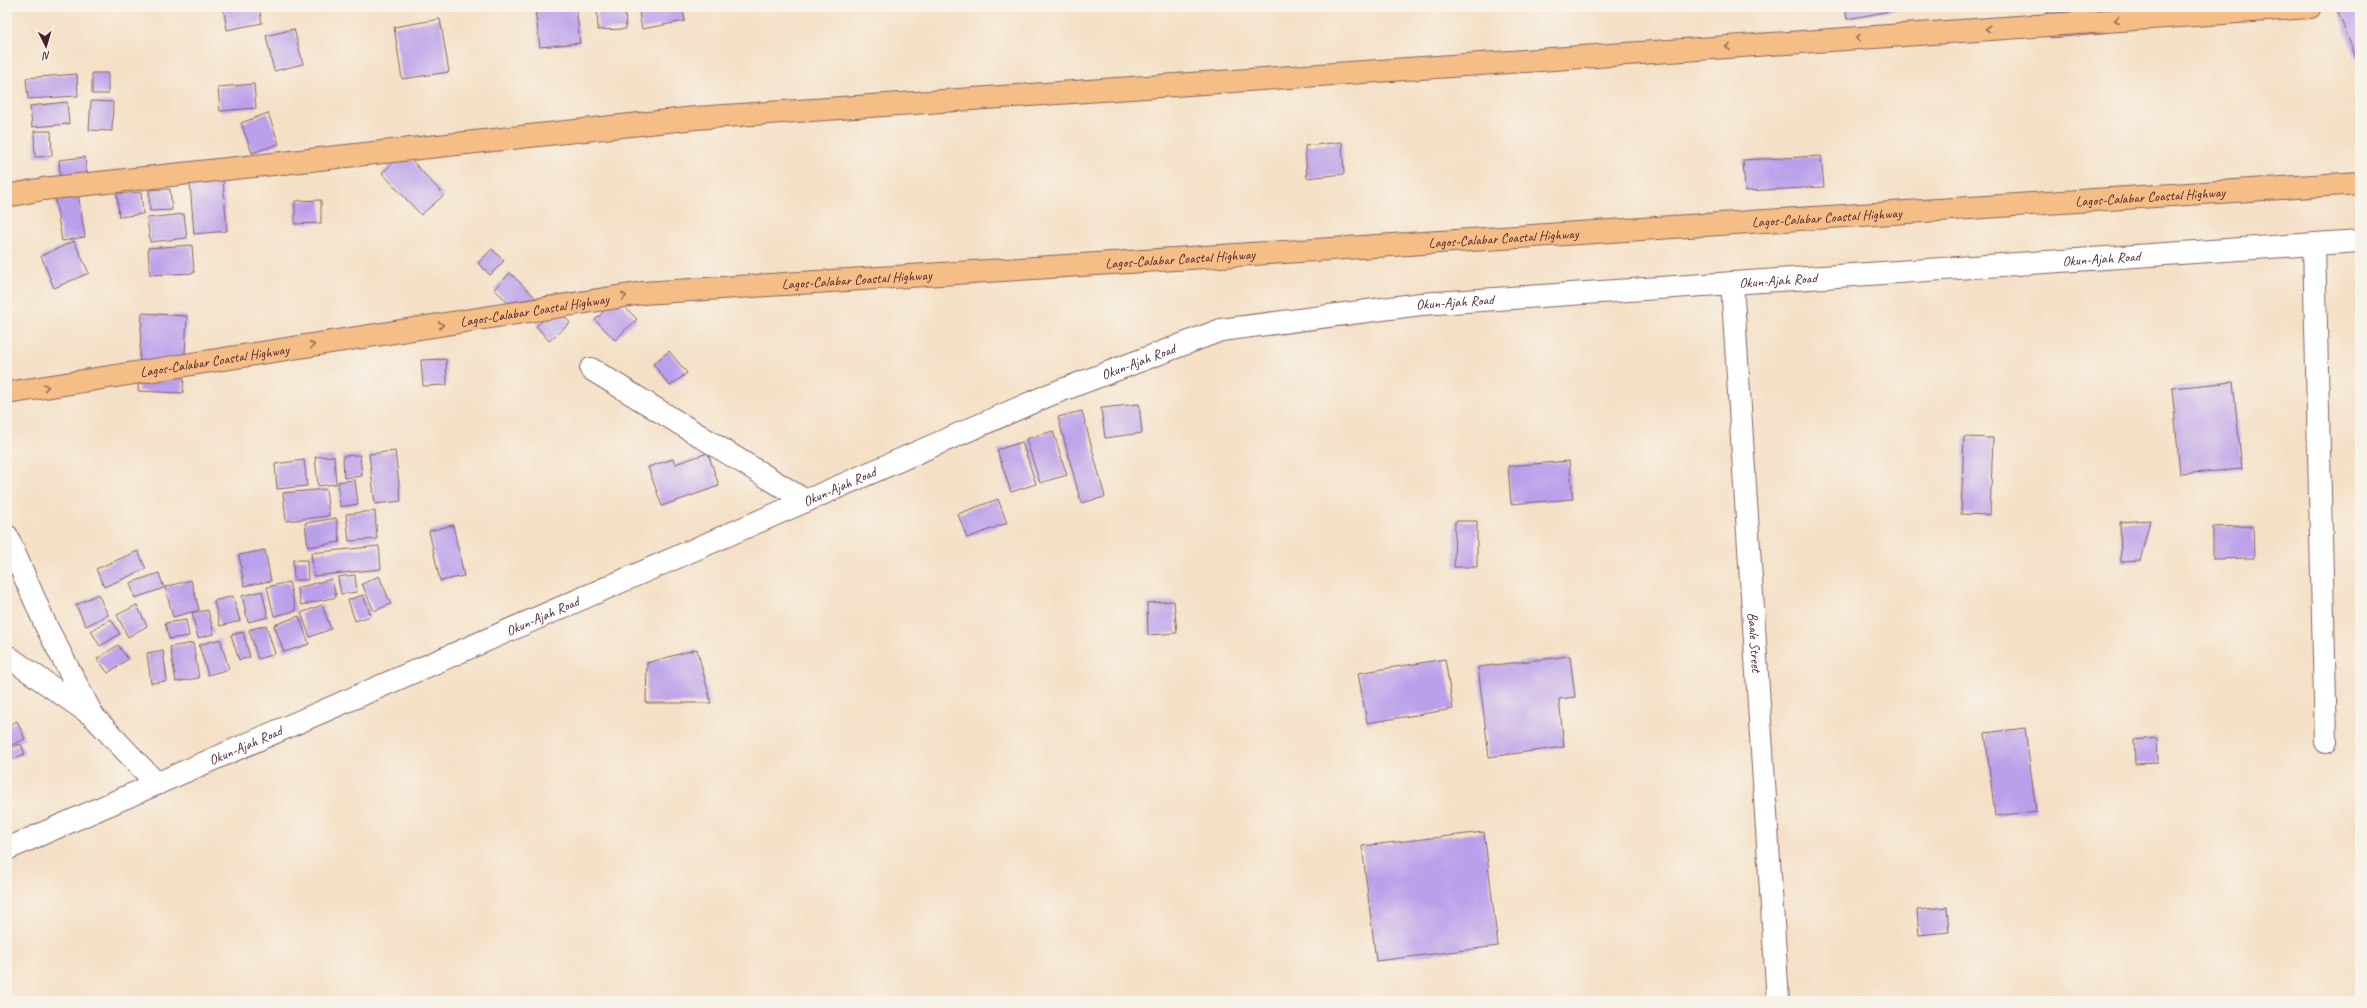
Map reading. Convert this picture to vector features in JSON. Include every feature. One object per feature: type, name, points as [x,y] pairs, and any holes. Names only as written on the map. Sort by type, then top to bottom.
[{"type":"highway","points":[[7,196],[51,188],[696,118],[2310,7]]},
{"type":"highway","name":"Lagos-Calabar Coastal Highway","points":[[7,393],[643,293],[2360,183]]},
{"type":"street","name":"Okun-Ajah Road","points":[[7,849],[1049,395],[1221,330],[1421,304],[2360,242]]},
{"type":"street","points":[[2314,245],[2326,742]]},
{"type":"street","name":"Baale Street","points":[[1732,283],[1778,1001]]},
{"type":"street","points":[[591,369],[806,501]]},
{"type":"street","points":[[7,536],[46,626],[93,716]]},
{"type":"street","points":[[7,656],[93,716],[157,784]]},
{"type":"building","points":[[223,7],[259,7],[262,23],[227,30]]},
{"type":"building","points":[[576,7],[580,43],[540,47],[535,10]]},
{"type":"building","points":[[597,7],[625,7],[626,29],[598,30]]},
{"type":"building","points":[[638,7],[682,7],[685,21],[642,29]]},
{"type":"building","points":[[1845,7],[1902,7],[1902,9],[1847,19]]},
{"type":"building","points":[[2100,7],[2103,34],[2050,38],[2047,8]]},
{"type":"building","points":[[2336,7],[2360,7],[2360,64],[2358,63]]},
{"type":"building","points":[[440,19],[449,72],[402,79],[394,27]]},
{"type":"building","points":[[294,29],[303,64],[274,71],[266,36]]},
{"type":"building","points":[[92,73],[108,73],[108,94],[92,94]]},
{"type":"building","points":[[77,74],[78,96],[28,99],[26,78]]},
{"type":"building","points":[[254,84],[256,108],[220,111],[218,87]]},
{"type":"building","points":[[91,101],[113,102],[112,131],[89,130]]},
{"type":"building","points":[[67,102],[69,124],[32,127],[30,106]]},
{"type":"building","points":[[268,113],[279,144],[252,153],[241,123]]},
{"type":"building","points":[[34,131],[51,131],[52,156],[35,157]]},
{"type":"building","points":[[1342,142],[1344,174],[1307,178],[1305,146]]},
{"type":"building","points":[[404,152],[444,195],[421,215],[382,173]]},
{"type":"building","points":[[1821,156],[1824,187],[1745,191],[1743,160]]},
{"type":"building","points":[[85,157],[88,190],[61,192],[59,160]]},
{"type":"building","points":[[223,180],[227,231],[194,234],[190,183]]},
{"type":"building","points":[[170,189],[172,210],[150,211],[149,190]]},
{"type":"building","points":[[141,192],[143,214],[119,217],[117,194]]},
{"type":"building","points":[[78,194],[85,237],[62,241],[55,198]]},
{"type":"building","points":[[321,200],[321,223],[295,224],[295,201]]},
{"type":"building","points":[[184,214],[187,238],[150,242],[147,218]]},
{"type":"building","points":[[74,241],[89,273],[54,288],[41,256]]},
{"type":"building","points":[[192,245],[194,273],[150,275],[148,248]]},
{"type":"building","points":[[492,249],[504,261],[490,275],[478,263]]},
{"type":"building","points":[[510,273],[539,301],[523,317],[494,289]]},
{"type":"building","points":[[616,299],[637,319],[615,340],[595,320]]},
{"type":"building","points":[[557,308],[570,323],[549,341],[536,326]]},
{"type":"building","points":[[142,313],[187,316],[183,393],[138,391]]},
{"type":"building","points":[[669,351],[687,373],[670,386],[653,364]]},
{"type":"building","points":[[446,359],[447,385],[423,386],[421,360]]},
{"type":"building","points":[[2233,382],[2242,469],[2180,474],[2172,388]]},
{"type":"building","points":[[1139,404],[1142,433],[1105,438],[1101,408]]},
{"type":"building","points":[[1082,411],[1105,497],[1081,503],[1058,417]]},
{"type":"building","points":[[1053,431],[1067,475],[1040,483],[1026,439]]},
{"type":"building","points":[[1964,437],[1993,438],[1990,515],[1961,514]]},
{"type":"building","points":[[1022,442],[1036,484],[1011,492],[997,450]]},
{"type":"building","points":[[395,451],[401,501],[375,504],[369,454]]},
{"type":"building","points":[[708,453],[719,486],[662,506],[648,467],[673,459],[675,464]]},
{"type":"building","points":[[360,455],[362,476],[344,478],[343,456]]},
{"type":"building","points":[[334,456],[336,484],[318,486],[315,457]]},
{"type":"building","points":[[304,460],[307,486],[277,489],[275,464]]},
{"type":"building","points":[[1569,461],[1573,499],[1511,504],[1508,466]]},
{"type":"building","points":[[355,480],[358,504],[340,507],[338,482]]},
{"type":"building","points":[[326,489],[329,516],[286,521],[283,493]]},
{"type":"building","points":[[998,499],[1007,523],[967,538],[958,514]]},
{"type":"building","points":[[375,511],[377,539],[349,541],[346,514]]},
{"type":"building","points":[[336,518],[340,542],[308,547],[305,523]]},
{"type":"building","points":[[2150,520],[2140,561],[2121,562],[2120,522]]},
{"type":"building","points":[[1455,521],[1477,521],[1477,567],[1454,567]]},
{"type":"building","points":[[453,525],[464,576],[440,581],[429,531]]},
{"type":"building","points":[[2253,526],[2254,558],[2213,559],[2213,527]]},
{"type":"building","points":[[379,546],[381,569],[314,576],[311,553]]},
{"type":"building","points":[[265,550],[271,581],[244,586],[239,555]]},
{"type":"building","points":[[138,551],[146,569],[104,587],[96,569]]},
{"type":"building","points":[[293,560],[307,560],[308,580],[294,580]]},
{"type":"building","points":[[159,573],[164,588],[135,598],[130,583]]},
{"type":"building","points":[[355,575],[357,592],[341,594],[338,577]]},
{"type":"building","points":[[379,576],[391,604],[374,611],[362,584]]},
{"type":"building","points":[[332,579],[336,597],[301,605],[297,588]]},
{"type":"building","points":[[191,580],[199,610],[173,617],[165,587]]},
{"type":"building","points":[[289,582],[296,611],[274,616],[267,587]]},
{"type":"building","points":[[262,591],[268,617],[248,622],[242,596]]},
{"type":"building","points":[[98,594],[108,615],[86,626],[76,605]]},
{"type":"building","points":[[363,595],[371,616],[355,621],[348,600]]},
{"type":"building","points":[[233,596],[240,621],[220,626],[214,601]]},
{"type":"building","points":[[1174,601],[1177,633],[1148,635],[1147,603]]},
{"type":"building","points":[[137,605],[147,626],[128,637],[117,615]]},
{"type":"building","points":[[322,605],[331,629],[310,637],[301,613]]},
{"type":"building","points":[[208,610],[214,634],[198,638],[192,613]]},
{"type":"building","points":[[299,616],[309,644],[284,652],[274,625]]},
{"type":"building","points":[[111,619],[120,634],[100,646],[91,631]]},
{"type":"building","points":[[186,620],[189,636],[169,639],[165,623]]},
{"type":"building","points":[[266,625],[275,654],[258,659],[249,630]]},
{"type":"building","points":[[243,632],[250,657],[239,660],[231,635]]},
{"type":"building","points":[[220,639],[229,669],[208,675],[199,645]]},
{"type":"building","points":[[193,643],[199,678],[176,682],[170,647]]},
{"type":"building","points":[[118,645],[128,659],[108,673],[97,659]]},
{"type":"building","points":[[697,649],[711,703],[646,703],[647,663]]},
{"type":"building","points":[[163,650],[167,681],[151,683],[147,653]]},
{"type":"building","points":[[1570,656],[1575,697],[1559,699],[1564,747],[1489,757],[1478,667]]},
{"type":"building","points":[[1445,659],[1453,709],[1367,723],[1358,673]]},
{"type":"building","points":[[17,721],[25,739],[7,747],[7,726]]},
{"type":"building","points":[[2025,728],[2036,811],[1995,816],[1985,733]]},
{"type":"building","points":[[2157,738],[2158,763],[2135,764],[2134,740]]},
{"type":"building","points":[[21,744],[25,754],[9,760],[7,749]]},
{"type":"building","points":[[1484,832],[1498,946],[1376,961],[1362,846]]},
{"type":"building","points":[[1947,907],[1949,932],[1919,935],[1917,910]]}]
